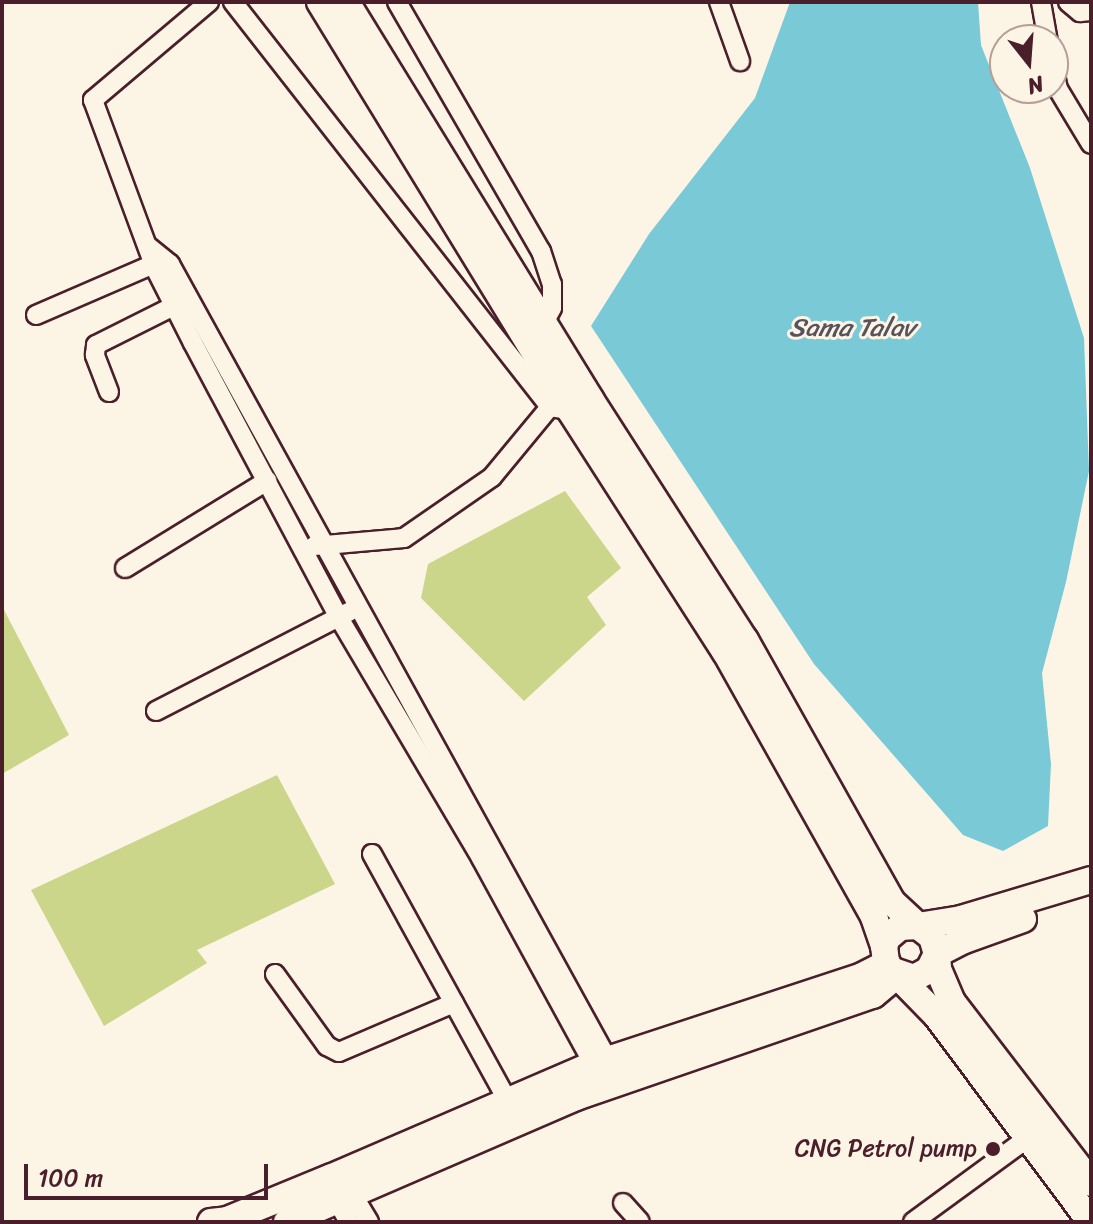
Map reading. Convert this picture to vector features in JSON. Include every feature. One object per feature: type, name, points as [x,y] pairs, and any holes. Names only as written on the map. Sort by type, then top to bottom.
[{"type":"main road","points":[[320,2],[560,408],[750,672]]},
{"type":"main road","points":[[346,2],[544,323],[750,672],[795,753],[874,917],[889,961],[937,1016],[1091,1222]]},
{"type":"main road","points":[[795,753],[892,902],[932,937],[938,969],[952,1002],[1091,1183]]},
{"type":"main road","points":[[211,1222],[348,1194],[508,1101],[873,995],[889,961],[887,938],[900,927],[989,912],[1091,880]]},
{"type":"main road","points":[[937,954],[964,940],[1091,897]]},
{"type":"main road","points":[[889,961],[922,975],[935,963],[937,954]]},
{"type":"main road","points":[[287,1222],[607,1073]]},
{"type":"street","points":[[209,2],[93,100],[174,306],[338,616],[436,764],[607,1073]]},
{"type":"street","points":[[233,2],[560,408],[492,477],[404,538],[302,548]]},
{"type":"street","points":[[397,2],[541,251],[552,284],[552,308],[544,323]]},
{"type":"street","points":[[719,2],[740,61]]},
{"type":"street","points":[[1041,2],[1045,24]]},
{"type":"street","points":[[1068,2],[1080,12],[1091,11]]},
{"type":"street","points":[[1067,104],[1091,144]]},
{"type":"street","points":[[36,315],[152,255]]},
{"type":"street","points":[[152,255],[170,264],[359,608],[436,764]]},
{"type":"street","points":[[109,392],[95,355],[96,345],[174,306]]},
{"type":"street","points":[[125,568],[267,481]]},
{"type":"street","points":[[156,711],[359,608]]},
{"type":"street","points":[[372,854],[508,1101]]},
{"type":"street","points":[[275,974],[327,1046],[339,1052],[454,1003]]},
{"type":"street","points":[[913,1222],[1029,1137]]},
{"type":"street","points":[[348,1194],[369,1222]]},
{"type":"street","points":[[623,1203],[640,1222]]},
{"type":"green space","points":[[565,491],[621,568],[587,597],[606,625],[524,701],[421,598],[428,564]]},
{"type":"green space","points":[[2,606],[69,735],[2,774]]},
{"type":"green space","points":[[277,775],[335,884],[197,950],[207,963],[104,1026],[31,890]]},
{"type":"water","name":"Sama Talav","points":[[790,2],[978,2],[981,45],[989,65],[989,104],[1005,104],[1030,168],[1084,338],[1089,471],[1066,582],[1042,673],[1051,764],[1048,826],[1003,851],[963,835],[814,664],[591,326],[649,234],[755,98]]},
{"type":"place","name":"CNG Petrol pump","points":[[993,1149]]}]
